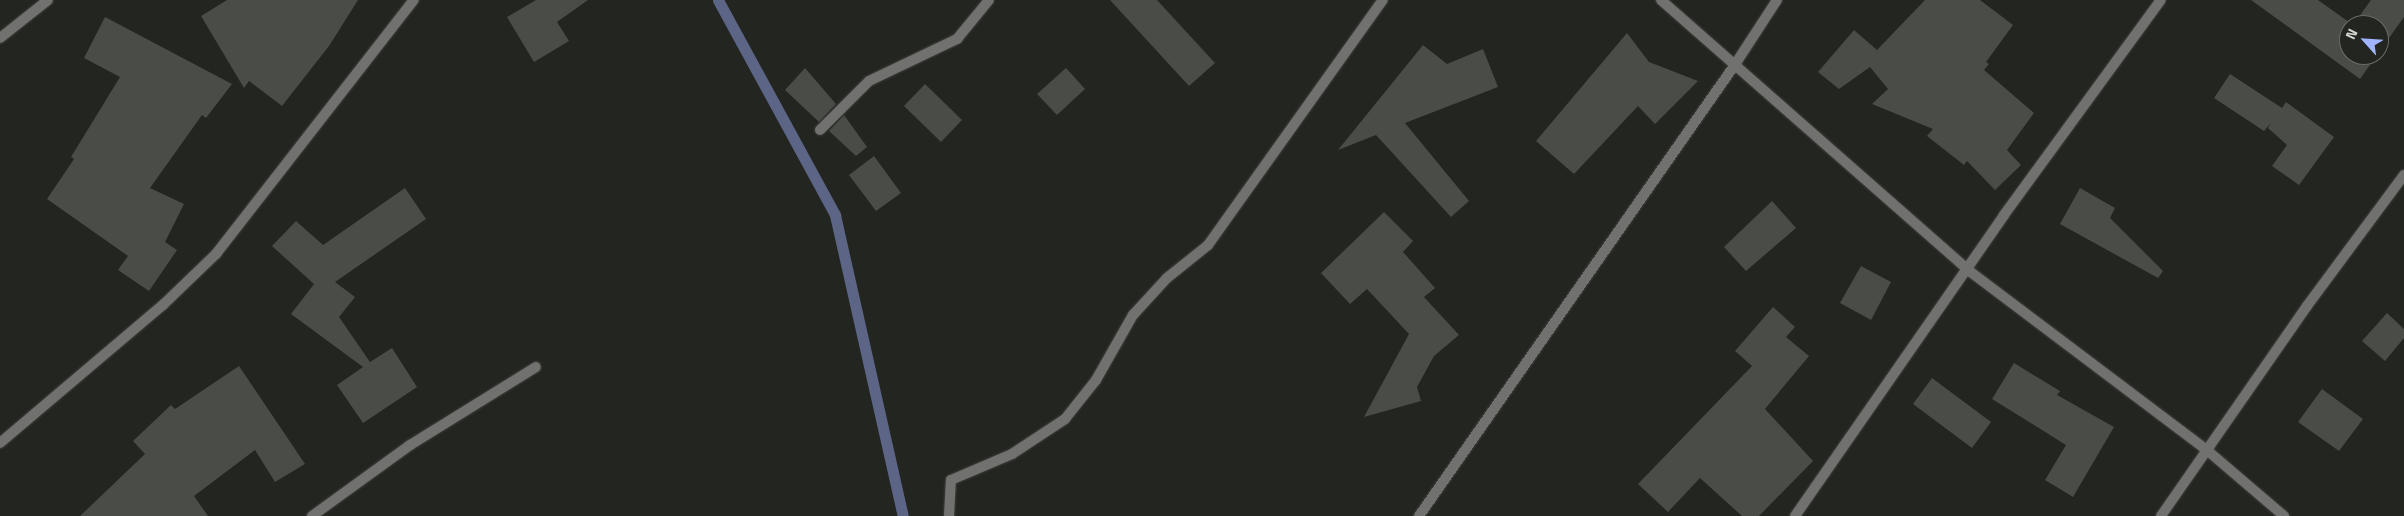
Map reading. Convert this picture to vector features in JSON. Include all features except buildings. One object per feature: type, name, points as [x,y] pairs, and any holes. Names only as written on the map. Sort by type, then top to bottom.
[{"type":"street","points":[[0,38],[48,0]]},
{"type":"street","points":[[0,442],[163,305],[216,254],[414,0]]},
{"type":"street","points":[[820,130],[869,81],[957,39],[989,0]]},
{"type":"street","points":[[948,516],[951,480],[1012,454],[1065,418],[1096,380],[1133,315],[1167,278],[1208,246],[1383,0]]},
{"type":"street","points":[[1661,0],[1968,270],[2208,451],[2284,516]]},
{"type":"street","points":[[1419,516],[1734,66],[1777,0]]},
{"type":"street","points":[[1795,516],[2161,0]]},
{"type":"street","points":[[2161,516],[2307,306],[2404,175]]},
{"type":"street","points":[[312,516],[410,445],[536,367]]},
{"type":"waterway","points":[[718,0],[835,215],[903,516]]}]
